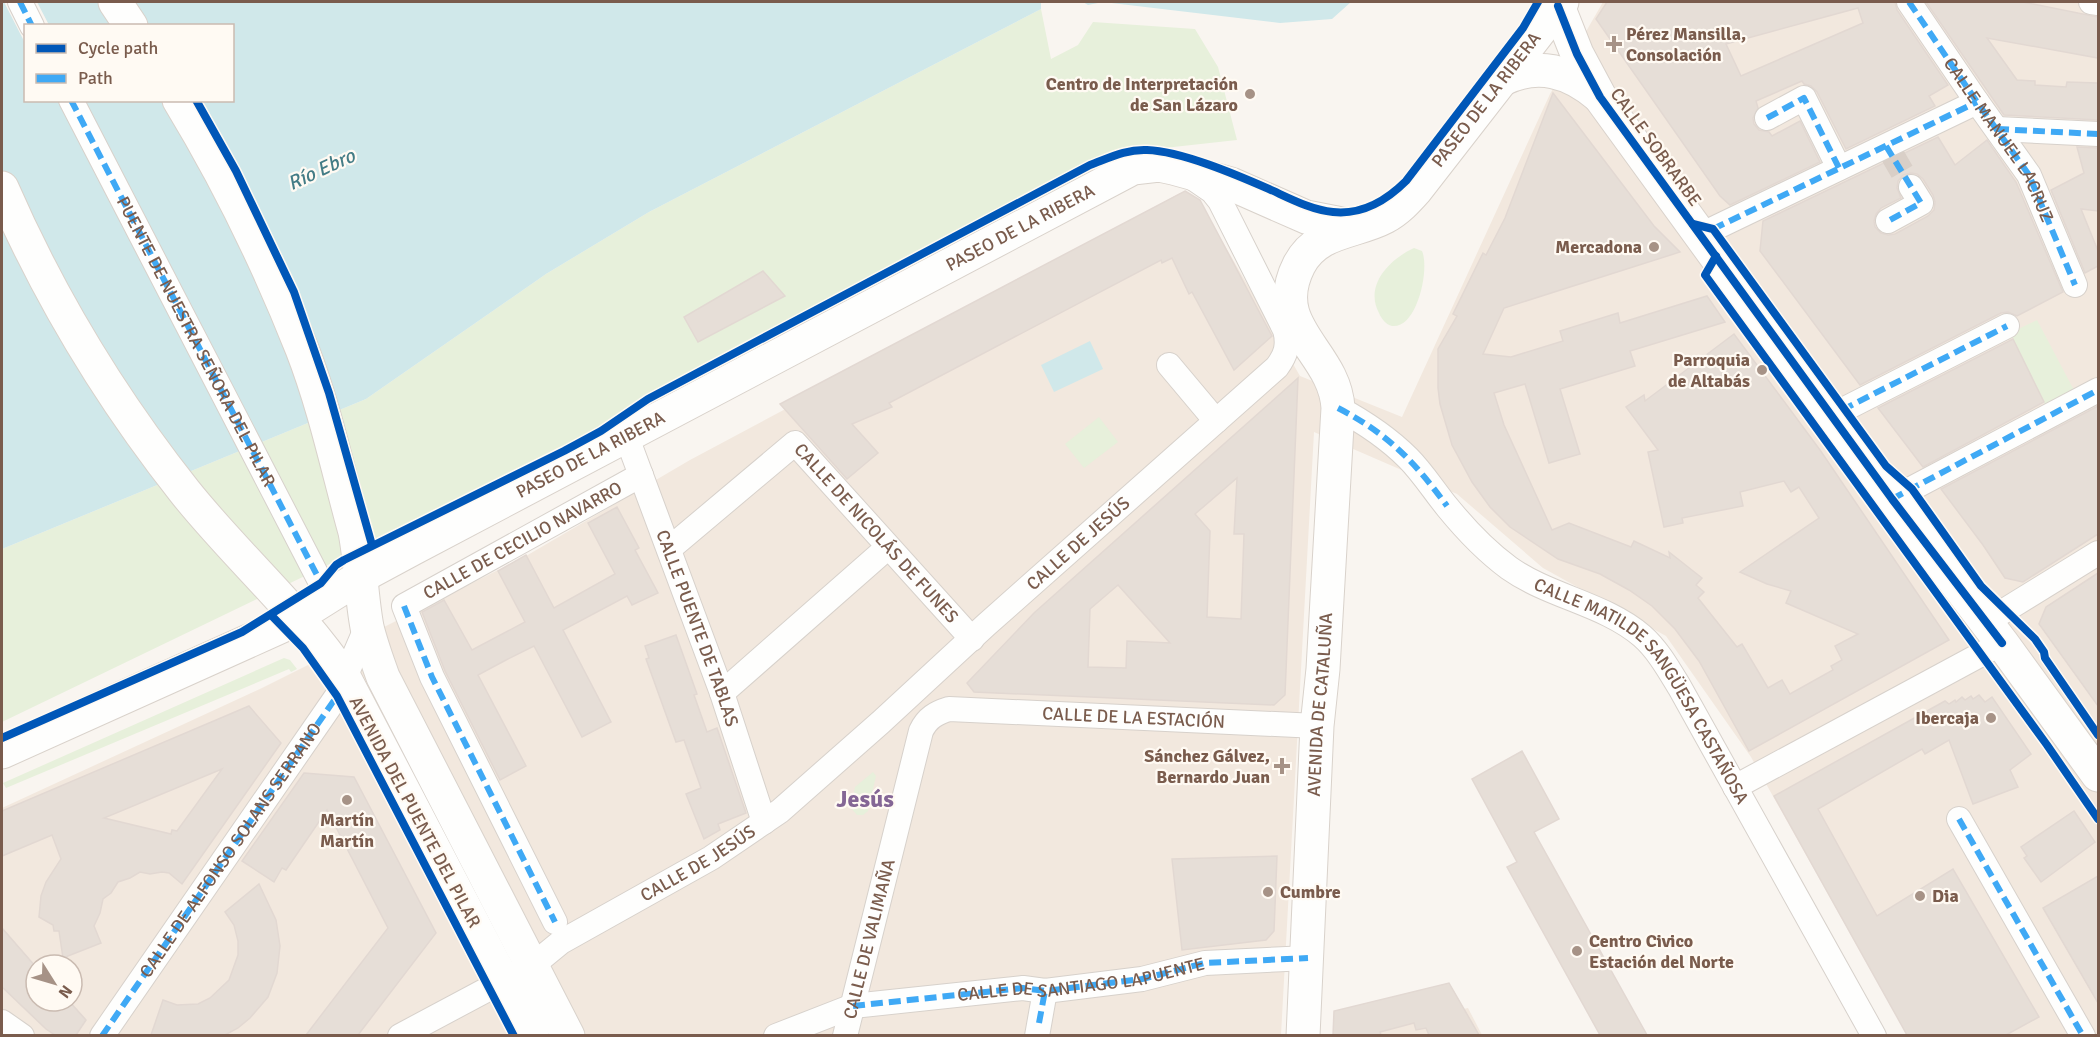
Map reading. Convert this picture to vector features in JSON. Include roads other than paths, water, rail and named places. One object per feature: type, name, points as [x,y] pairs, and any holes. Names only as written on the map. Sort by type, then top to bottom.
[{"type":"main road","points":[[115,2],[130,24]]},
{"type":"main road","name":"PASEO DE LA RIBERA","points":[[2,752],[264,635],[297,618],[360,578],[1132,168],[1160,165],[1231,184],[1306,217],[1357,227],[1386,217],[1401,206],[1416,190],[1559,3]]},
{"type":"main road","name":"CALLE SOBRARBE","points":[[1559,3],[1576,54],[1600,97],[1892,499],[2095,762]]},
{"type":"main road","name":"CALLE SOBRARBE","points":[[1503,79],[1526,71],[1553,70],[1577,79],[1600,97]]},
{"type":"main road","name":"AVENIDA DEL PUENTE DEL PILAR","points":[[180,102],[241,211],[302,350],[355,532],[367,626],[383,676],[568,1035]]},
{"type":"main road","name":"AVENIDA DEL PUENTE DEL PILAR","points":[[2,188],[46,280],[90,354],[146,440],[186,493],[320,645],[345,680],[532,1035]]},
{"type":"main road","name":"AVENIDA DE CATALUÑA","points":[[1303,1035],[1317,726],[1323,669],[1338,408],[1330,376],[1292,315],[1291,304],[1293,279],[1300,263],[1316,244],[1338,232],[1357,227]]},
{"type":"street","points":[[20,2],[31,24]]},
{"type":"street","name":"CALLE MANUEL LACRUZ","points":[[1909,2],[2029,175],[2074,285]]},
{"type":"street","points":[[2091,2],[2098,3]]},
{"type":"street","points":[[1767,118],[1804,98],[1839,168]]},
{"type":"street","name":"PUENTE DE NUESTRA SEÑORA DEL PILAR","points":[[72,102],[321,583]]},
{"type":"street","points":[[1713,229],[1839,168],[1888,148],[1977,102]]},
{"type":"street","points":[[1997,129],[2098,134]]},
{"type":"street","name":"PASEO DE LA RIBERA","points":[[1178,170],[1212,191],[1221,201],[1231,219],[1285,330],[1287,345],[1283,360],[1277,368]]},
{"type":"street","points":[[1888,220],[1920,196]]},
{"type":"street","points":[[1831,416],[2007,326]]},
{"type":"street","points":[[1169,365],[1216,421]]},
{"type":"street","points":[[1277,368],[1302,366],[1330,376]]},
{"type":"street","name":"CALLE DE JESÚS","points":[[400,1035],[533,965],[561,942],[711,858],[780,811],[1277,368]]},
{"type":"street","points":[[1892,499],[2098,390]]},
{"type":"street","name":"CALLE MATILDE SANGÜESA CASTAÑOSA","points":[[1338,408],[1364,421],[1390,441],[1426,477],[1472,535],[1511,569],[1541,586],[1622,622],[1643,637],[1661,658],[1680,687],[1874,1035]]},
{"type":"street","name":"CALLE PUENTE DE TABLAS","points":[[626,435],[722,693],[764,822]]},
{"type":"street","name":"CALLE DE NICOLÁS DE FUNES","points":[[669,549],[795,443],[887,548],[972,639]]},
{"type":"street","name":"CALLE DE CECILIO NAVARRO","points":[[555,922],[432,677],[404,606],[641,475]]},
{"type":"street","points":[[722,693],[887,548]]},
{"type":"street","points":[[1735,787],[1994,632],[2098,553]]},
{"type":"street","name":"CALLE DE ALFONSO SOLANS SERRANO","points":[[102,1035],[333,703],[367,626]]},
{"type":"street","points":[[917,745],[921,731],[928,720],[939,712],[949,709],[936,684],[934,674]]},
{"type":"street","name":"CALLE DE LA ESTACIÓN","points":[[949,709],[1317,726]]},
{"type":"street","points":[[881,723],[901,728],[917,745]]},
{"type":"street","name":"CALLE DE VALIMAÑA","points":[[844,1035],[917,745]]},
{"type":"street","points":[[1959,819],[2083,1035]]},
{"type":"street","name":"CALLE DE SANTIAGO LAPUENTE","points":[[776,1035],[853,1006],[1023,988],[1046,991],[1142,979],[1205,963],[1308,958]]},
{"type":"street","points":[[1037,1035],[1046,991]]},
{"type":"street","points":[[2,1022],[22,1035]]},
{"type":"water","name":"Río Ebro","points":[[2,2],[1041,2],[1041,9],[649,212],[546,274],[366,399],[2,549]]},
{"type":"water","points":[[1083,2],[1103,2],[1088,5]]},
{"type":"water","points":[[1103,2],[1351,2],[1332,19],[1280,23]]},
{"type":"water","points":[[1090,341],[1103,369],[1054,392],[1041,365]]},
{"type":"tunnel","points":[[1890,151],[1911,187]]},
{"type":"place","name":"Pérez Mansilla, Consolación","points":[[1614,44]]},
{"type":"place","name":"Centro de Interpretación de San Lázaro","points":[[1250,94]]},
{"type":"place","name":"Mercadona","points":[[1654,247]]},
{"type":"place","name":"Parroquia de Altabás","points":[[1762,370]]},
{"type":"place","name":"Ibercaja","points":[[1991,718]]},
{"type":"place","name":"Sánchez Gálvez, Bernardo Juan","points":[[1282,766]]},
{"type":"place","name":"Martín Martín","points":[[347,800]]},
{"type":"place","name":"Cumbre","points":[[1268,892]]},
{"type":"place","name":"Dia","points":[[1920,896]]},
{"type":"place","name":"Centro Civico Estación del Norte","points":[[1577,951]]},
{"type":"district","name":"Jesús","points":[[865,799]]}]
